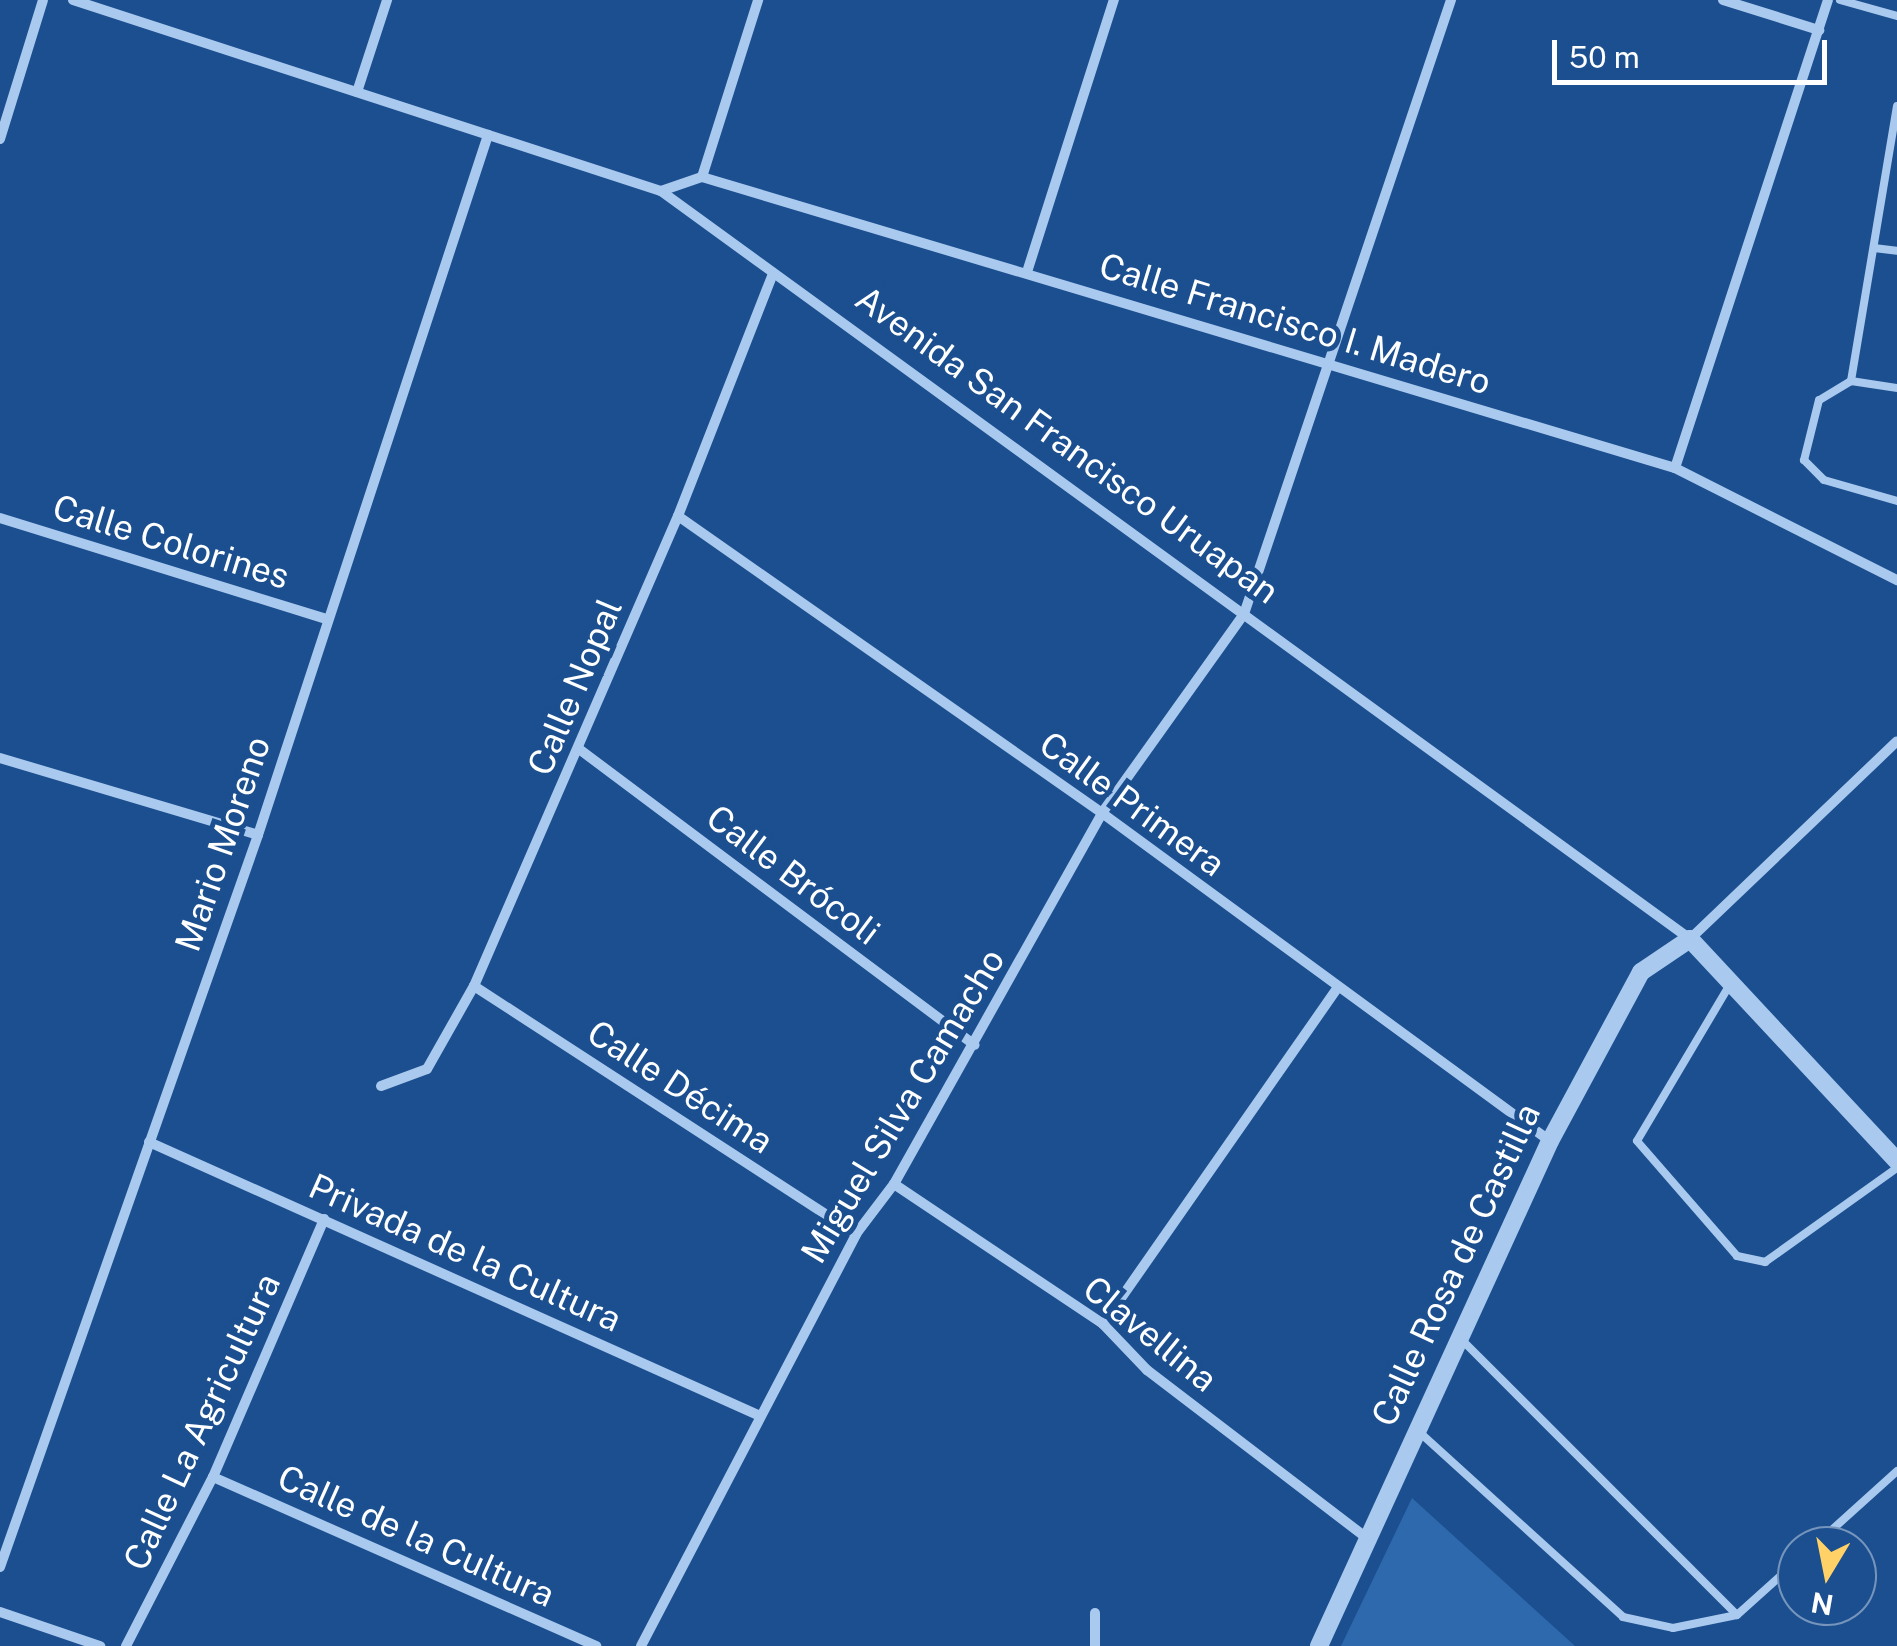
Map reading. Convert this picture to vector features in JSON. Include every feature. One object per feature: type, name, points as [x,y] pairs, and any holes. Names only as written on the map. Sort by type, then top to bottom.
[{"type":"street","points":[[0,139],[43,0]]},
{"type":"street","name":"Avenida San Francisco Uruapan","points":[[72,0],[661,191],[1690,939],[1897,1164]]},
{"type":"street","points":[[357,92],[387,0]]},
{"type":"street","points":[[661,191],[702,178],[758,0]]},
{"type":"street","points":[[1027,272],[1114,0]]},
{"type":"street","name":"Miguel Silva Camacho","points":[[642,1646],[758,1415],[856,1234],[894,1184],[1102,813],[1244,614],[1451,0]]},
{"type":"street","points":[[1723,0],[1819,30]]},
{"type":"street","points":[[1675,468],[1828,0]]},
{"type":"street","name":"Mario Moreno","points":[[0,1568],[258,834],[488,134]]},
{"type":"street","name":"Calle Francisco I. Madero","points":[[702,178],[1675,468],[1897,580]]},
{"type":"street","name":"Calle Nopal","points":[[381,1086],[427,1069],[474,986],[678,516],[773,272]]},
{"type":"street","name":"Calle Primera","points":[[678,516],[1102,813],[1336,990],[1550,1141]]},
{"type":"street","name":"Calle Colorines","points":[[0,518],[326,619]]},
{"type":"street","points":[[1690,939],[1897,741]]},
{"type":"street","name":"Calle Brócoli","points":[[579,749],[975,1045]]},
{"type":"street","points":[[0,758],[258,834]]},
{"type":"street","name":"Calle Rosa de Castilla","points":[[1319,1646],[1364,1536],[1550,1141],[1641,972],[1690,939]]},
{"type":"street","name":"Calle Décima","points":[[474,986],[856,1234]]},
{"type":"street","points":[[1103,1324],[1336,990]]},
{"type":"street","name":"Privada de la Cultura","points":[[150,1142],[758,1415]]},
{"type":"street","name":"Clavellina","points":[[894,1184],[1103,1324],[1147,1370],[1364,1536]]},
{"type":"street","name":"Calle La Agricultura","points":[[126,1646],[213,1477],[324,1219]]},
{"type":"street","name":"Calle de la Cultura","points":[[213,1477],[596,1646]]},
{"type":"street","points":[[0,1612],[100,1646]]},
{"type":"street","points":[[1095,1613],[1095,1646]]},
{"type":"lane","points":[[1840,0],[1897,16]]},
{"type":"lane","points":[[1897,106],[1851,381],[1814,409],[1807,470],[1897,500]]},
{"type":"lane","points":[[1874,248],[1897,251]]},
{"type":"lane","points":[[1851,381],[1897,388]]},
{"type":"lane","points":[[1731,983],[1640,1128],[1640,1150],[1737,1256],[1765,1262],[1897,1164]]},
{"type":"lane","points":[[1458,1336],[1736,1616]]},
{"type":"lane","points":[[1415,1428],[1623,1617],[1673,1628],[1736,1616],[1777,1580]]},
{"type":"lane","points":[[1836,1526],[1897,1471]]},
{"type":"shaded area","points":[[1412,1498],[1575,1646],[1341,1646]]}]
